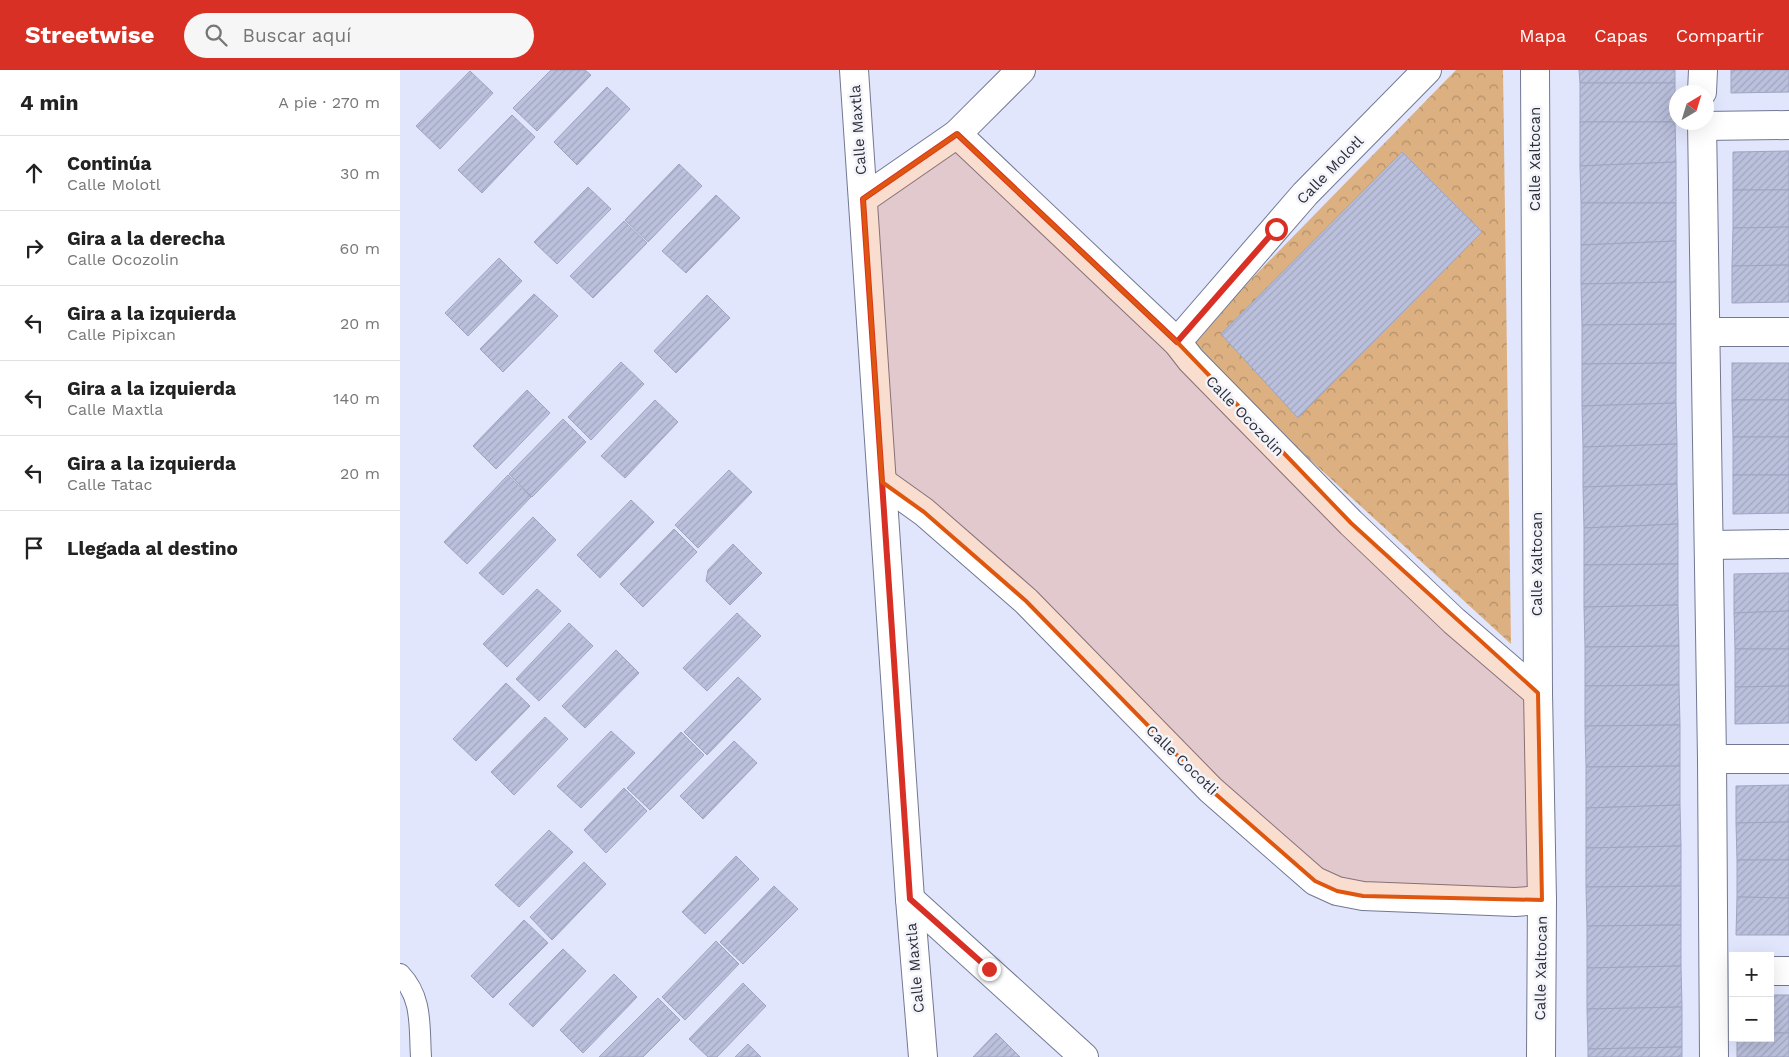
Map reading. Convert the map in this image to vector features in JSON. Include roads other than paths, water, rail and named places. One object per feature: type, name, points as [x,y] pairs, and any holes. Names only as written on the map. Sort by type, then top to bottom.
[{"type":"street","name":"Calle Maxtla","points":[[854,70],[922,1057]]},
{"type":"street","points":[[863,199],[957,134],[1021,70]]},
{"type":"street","name":"Calle Molotl","points":[[1177,342],[1305,194],[1427,70]]},
{"type":"street","name":"Calle Xaltocan","points":[[1535,70],[1538,693],[1542,900],[1541,1057]]},
{"type":"street","points":[[1702,85],[1703,70]]},
{"type":"street","points":[[1714,124],[1789,125]]},
{"type":"street","points":[[1702,130],[1712,759],[1723,971],[1714,1057]]},
{"type":"street","name":"Calle Ocozolin","points":[[957,134],[1177,342],[1192,360],[1351,523],[1454,621],[1538,693]]},
{"type":"street","points":[[1706,332],[1789,332]]},
{"type":"street","name":"Calle Cocotli","points":[[882,482],[924,512],[1026,601],[1211,790],[1315,881],[1337,891],[1363,896],[1515,902],[1542,900]]},
{"type":"street","points":[[1708,544],[1789,544]]},
{"type":"street","points":[[1712,759],[1789,759]]},
{"type":"street","points":[[910,899],[1084,1057]]},
{"type":"street","points":[[1774,971],[1789,971]]},
{"type":"lane","points":[[400,974],[410,985],[417,998],[421,1057]]}]
